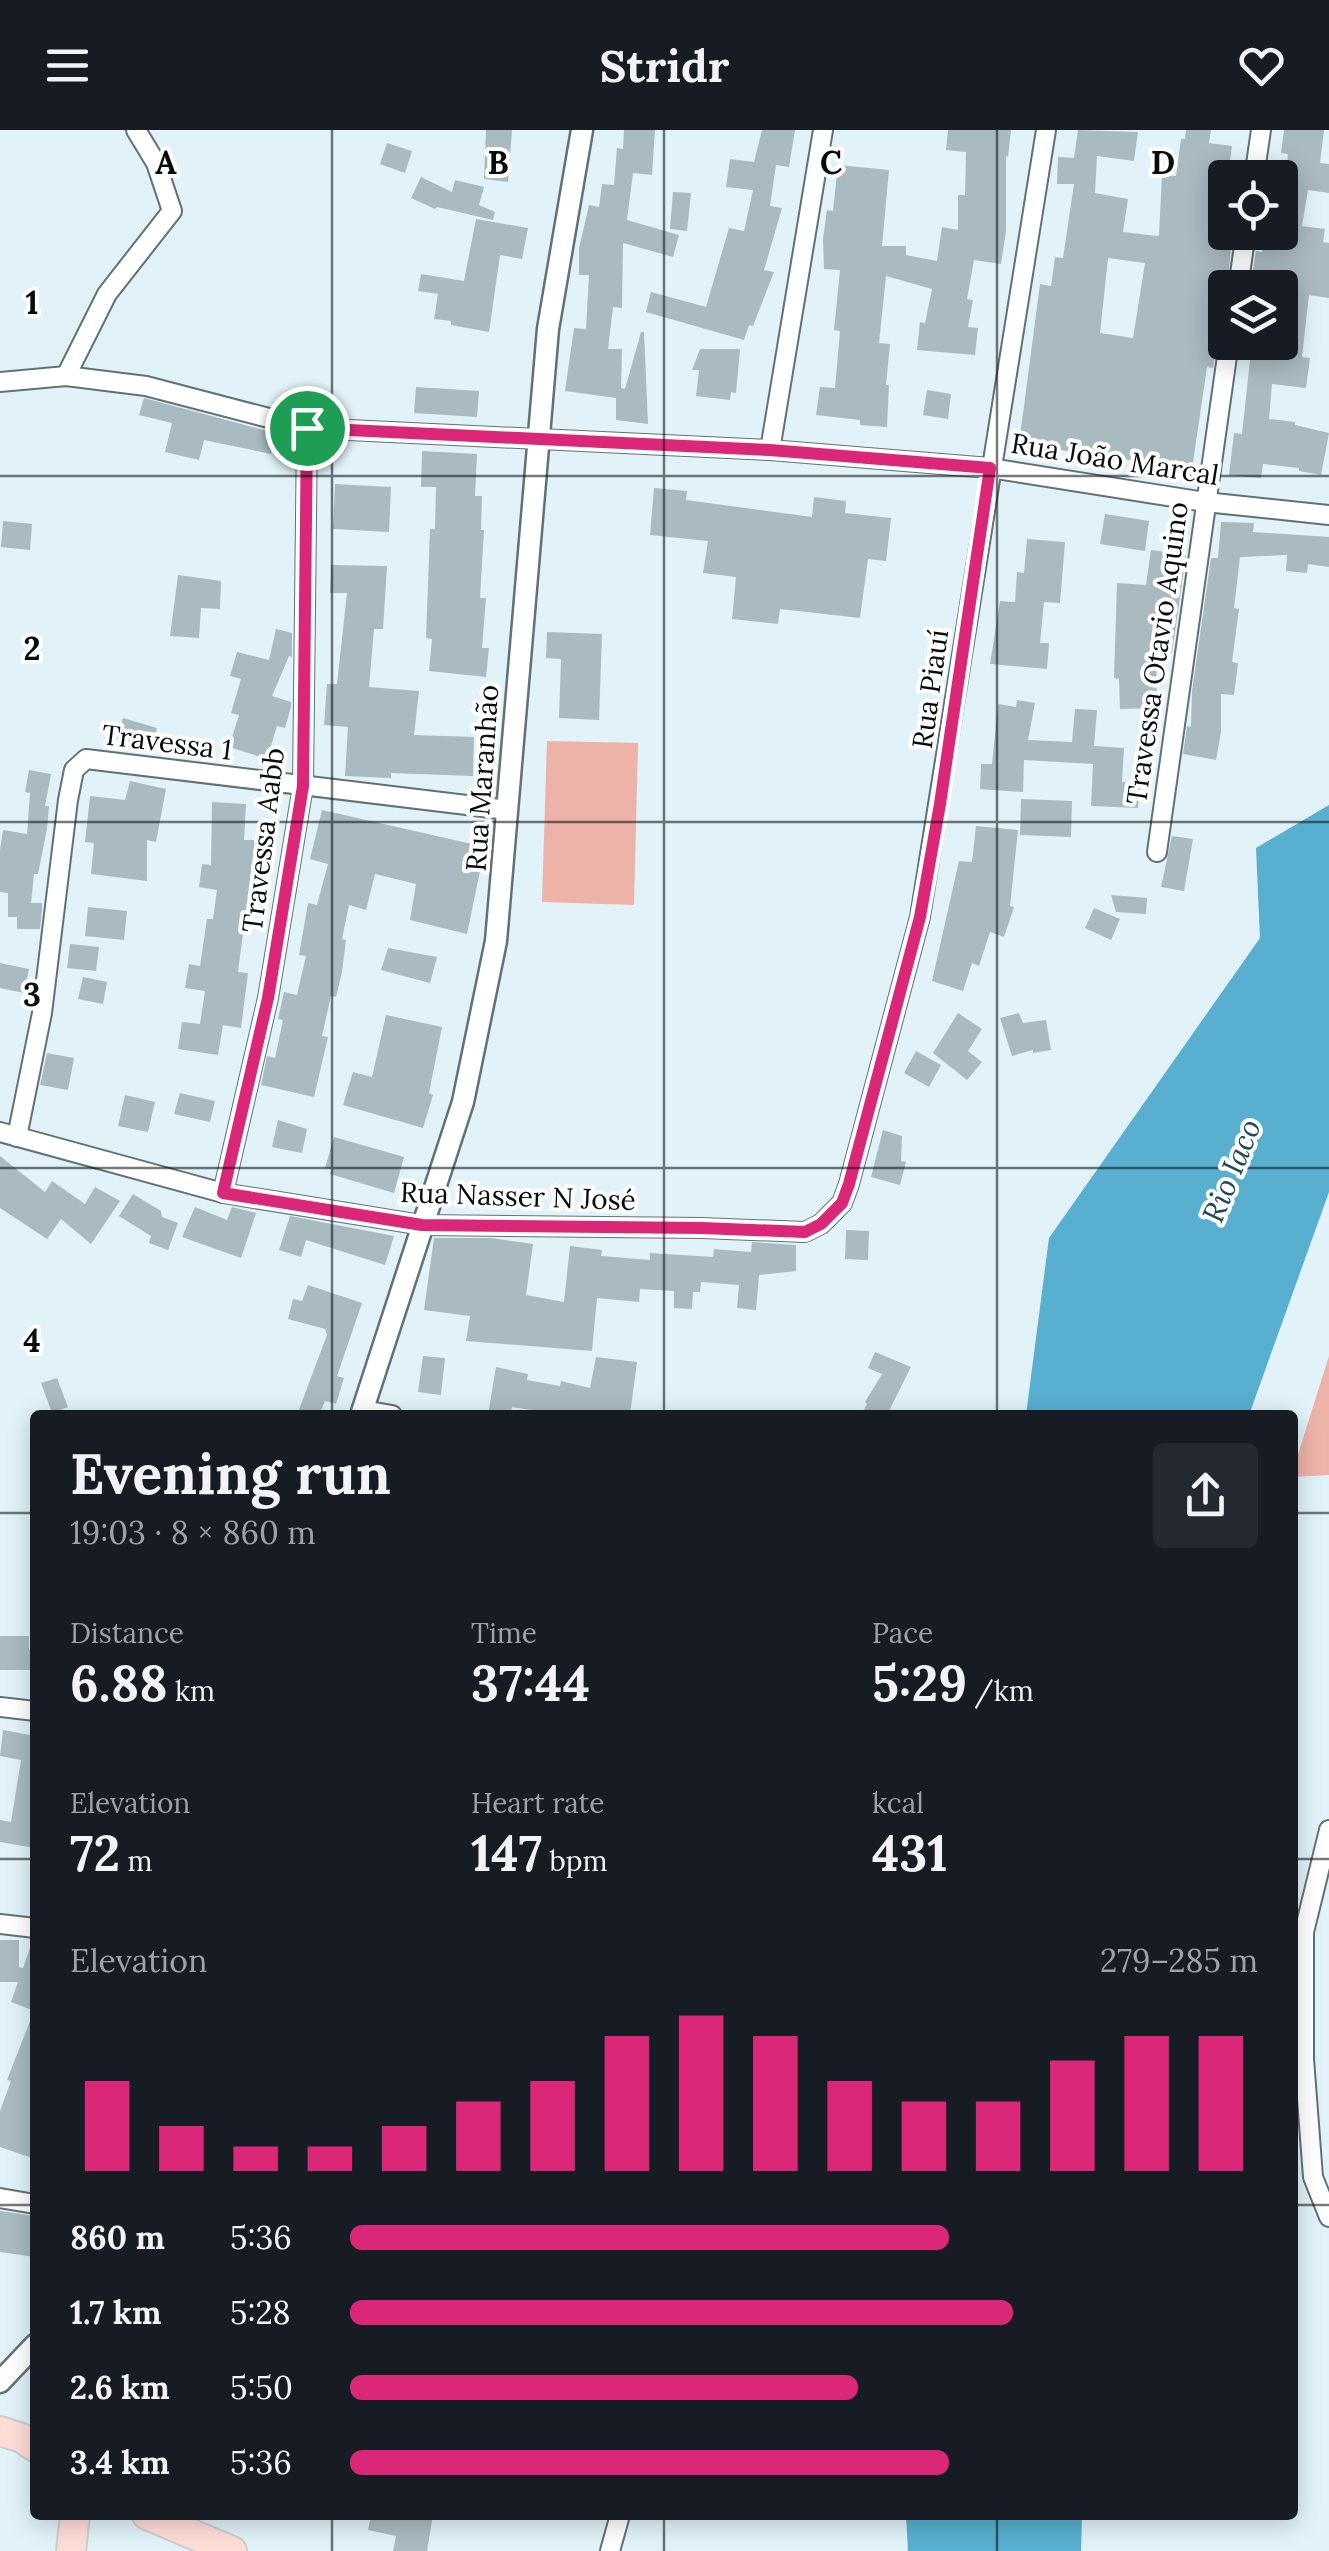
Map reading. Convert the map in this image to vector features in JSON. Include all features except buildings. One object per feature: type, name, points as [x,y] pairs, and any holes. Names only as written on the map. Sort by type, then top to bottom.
[{"type":"main road","points":[[0,2432],[30,2444]]},
{"type":"main road","points":[[71,2551],[74,2520]]},
{"type":"main road","points":[[159,2520],[232,2551]]},
{"type":"street","points":[[66,376],[108,294],[172,211],[156,163],[136,130]]},
{"type":"street","name":"Rua Maranhão","points":[[363,1410],[463,1102],[496,941],[548,330],[582,130]]},
{"type":"street","points":[[770,450],[823,130]]},
{"type":"street","name":"Rua Piauí","points":[[805,1232],[821,1224],[842,1203],[920,917],[1046,130]]},
{"type":"street","points":[[1257,160],[1262,130]]},
{"type":"street","name":"Travessa Otavio Aquino","points":[[1158,852],[1226,360]]},
{"type":"street","name":"Rua João Marcal","points":[[0,382],[66,376],[146,386],[307,428],[770,450],[990,468],[1205,502],[1329,516]]},
{"type":"street","name":"Travessa Aabb","points":[[223,1193],[271,982],[303,786],[307,428]]},
{"type":"street","name":"Travessa 1","points":[[9,1135],[42,1012],[74,770],[86,760],[508,810]]},
{"type":"street","name":"Rua Nasser N José","points":[[9,1135],[223,1193],[422,1225],[805,1232]]},
{"type":"street","points":[[0,1707],[30,1710]]},
{"type":"street","points":[[1329,1830],[1304,1932],[1304,2059],[1313,2176],[1329,2216]]},
{"type":"street","points":[[0,1924],[30,1927]]},
{"type":"street","points":[[0,2198],[30,2203]]},
{"type":"street","points":[[0,2382],[30,2350]]},
{"type":"street","points":[[610,2551],[619,2520]]},
{"type":"shaded area","points":[[547,741],[638,743],[634,905],[542,902]]},
{"type":"shaded area","points":[[1329,1356],[1329,1475],[1298,1477],[1298,1454]]},
{"type":"water","name":"Rio Iaco","points":[[1329,805],[1329,1192],[1251,1410],[1027,1410],[1049,1238],[1260,938],[1256,848]]},
{"type":"water","points":[[906,2520],[1082,2520],[1081,2551],[908,2551]]},
{"type":"route","points":[[307,428],[770,450],[990,468],[920,917],[849,1184],[842,1203],[821,1224],[805,1232],[422,1225],[223,1193],[268,998],[303,786],[307,428]]}]
